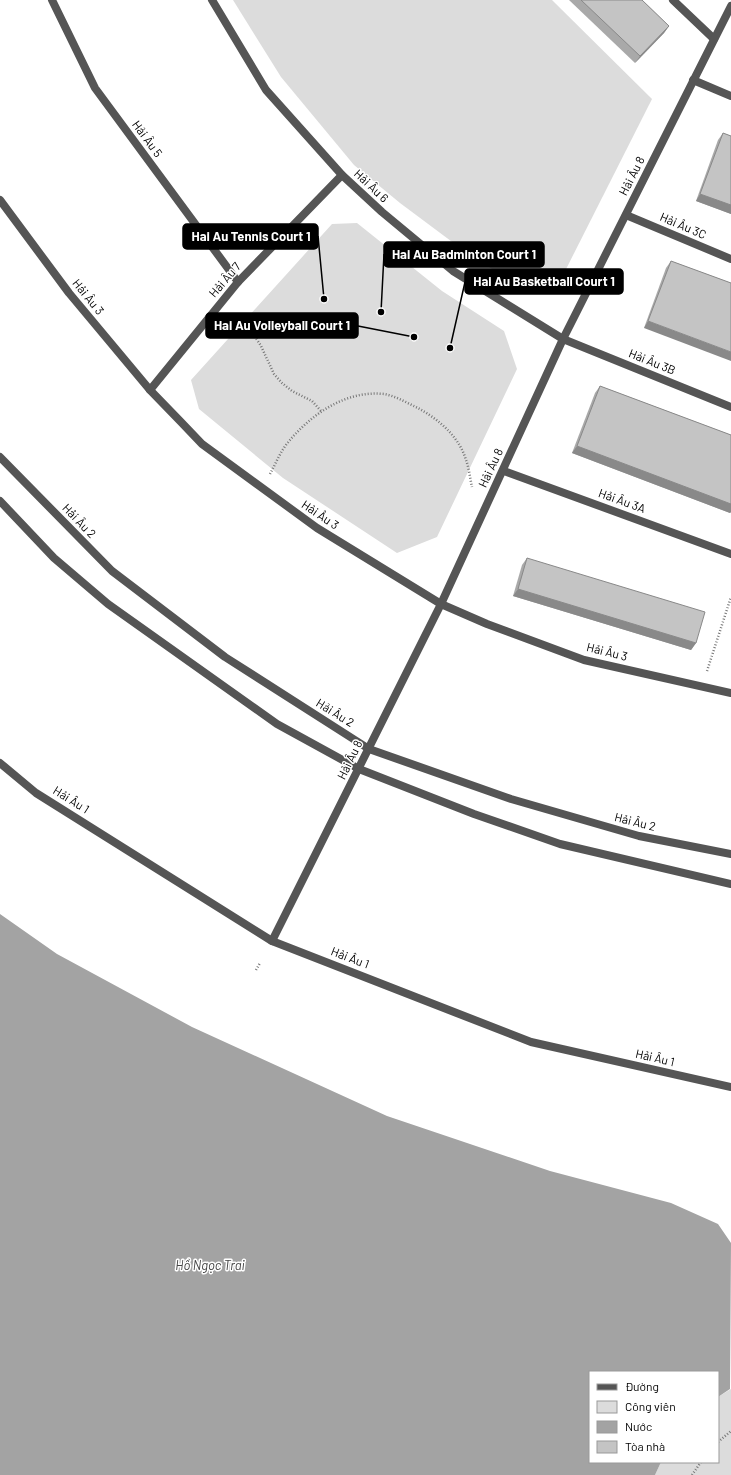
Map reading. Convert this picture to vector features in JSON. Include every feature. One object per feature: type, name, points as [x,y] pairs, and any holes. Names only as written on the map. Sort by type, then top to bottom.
[{"type":"street","name":"Hải Âu 5","points":[[52,0],[95,88],[238,282]]},
{"type":"street","name":"Hải Âu 6","points":[[212,0],[266,90],[342,175],[382,212],[453,270],[563,339]]},
{"type":"street","points":[[673,0],[714,39]]},
{"type":"street","name":"Hải Âu 8","points":[[272,941],[442,604],[563,339],[731,6]]},
{"type":"street","points":[[693,80],[731,96]]},
{"type":"street","name":"Hải Âu 7","points":[[150,390],[238,282],[342,175]]},
{"type":"street","name":"Hải Âu 3","points":[[0,200],[69,293],[150,390],[202,444],[310,524],[442,604],[487,624],[584,660],[731,693]]},
{"type":"street","name":"Hải Âu 3C","points":[[626,215],[731,259]]},
{"type":"street","name":"Hải Âu 3B","points":[[563,339],[731,407]]},
{"type":"street","name":"Hải Âu 2","points":[[0,457],[112,571],[225,657],[369,749],[518,801],[639,836],[731,854]]},
{"type":"street","name":"Hải Âu 3A","points":[[504,471],[731,554]]},
{"type":"street","points":[[0,501],[54,558],[108,604],[276,724],[359,769],[474,814],[560,844],[731,884]]},
{"type":"street","name":"Hải Âu 1","points":[[0,763],[36,793],[272,941],[531,1042],[731,1087]]},
{"type":"path","points":[[234,319],[254,335],[261,346],[274,374],[282,383],[292,392],[312,401],[321,411]]},
{"type":"path","points":[[269,476],[289,441],[304,425],[321,411],[337,401],[350,397],[369,394],[384,394],[412,405],[427,413],[442,424],[458,442],[466,459],[472,487]]},
{"type":"path","points":[[707,672],[731,597]]},
{"type":"path","points":[[256,970],[260,963]]},
{"type":"path","points":[[719,1441],[731,1431]]},
{"type":"path","points":[[692,1475],[699,1463]]},
{"type":"green space","points":[[233,0],[552,0],[652,99],[558,285],[528,291],[471,256],[400,203],[354,165],[281,77]]},
{"type":"green space","points":[[357,223],[442,291],[504,331],[517,369],[437,537],[397,553],[283,478],[199,409],[191,380],[332,224]]},
{"type":"green space","points":[[731,1389],[731,1475],[655,1475],[661,1463],[719,1463],[719,1396]]},
{"type":"water","name":"Hồ Ngọc Trai","points":[[0,914],[57,954],[192,1027],[387,1116],[550,1171],[671,1203],[718,1224],[731,1243],[730,1389],[719,1396],[719,1371],[589,1371],[589,1463],[661,1463],[655,1475],[0,1475]]},
{"type":"building","points":[[581,0],[642,0],[669,26],[640,56]]},
{"type":"building","points":[[723,133],[731,136],[731,205],[700,194]]},
{"type":"building","points":[[671,261],[731,283],[731,352],[648,321]]},
{"type":"building","points":[[600,386],[731,435],[731,504],[577,446]]},
{"type":"building","points":[[527,558],[705,612],[696,643],[518,589]]},
{"type":"place","name":"Hai Au Tennis Court 1","points":[[324,299]]},
{"type":"place","name":"Hai Au Badminton Court 1","points":[[381,312]]},
{"type":"place","name":"Hai Au Volleyball Court 1","points":[[414,337]]},
{"type":"place","name":"Hai Au Basketball Court 1","points":[[450,348]]}]
